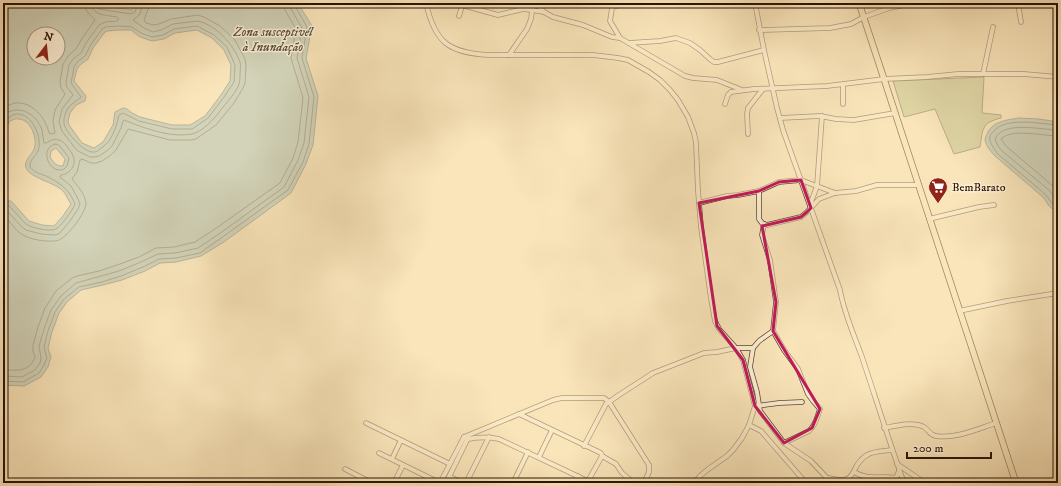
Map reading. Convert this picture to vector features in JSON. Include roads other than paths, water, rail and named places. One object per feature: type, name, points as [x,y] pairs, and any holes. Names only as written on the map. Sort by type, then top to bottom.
[{"type":"main road","points":[[859,3],[1016,483]]},
{"type":"street","points":[[426,3],[431,23],[440,38],[445,43],[461,52],[489,55],[509,54],[618,58],[628,60],[638,65],[660,80],[670,90],[688,117],[694,133],[697,152],[701,227],[715,322],[719,329],[736,348],[743,360],[760,413],[784,443],[811,460],[830,483]]},
{"type":"street","points":[[509,54],[527,29],[531,19],[533,3]]},
{"type":"street","points":[[536,3],[544,12],[553,17],[583,25],[612,37],[620,38],[685,76],[717,80],[744,90]]},
{"type":"street","points":[[620,38],[610,21],[612,8],[615,6],[634,3]]},
{"type":"street","points":[[755,3],[759,30],[780,118],[840,290],[842,303],[904,483]]},
{"type":"street","points":[[759,30],[830,28],[851,24],[864,16],[889,8],[915,3]]},
{"type":"street","points":[[946,3],[965,3]]},
{"type":"street","points":[[1018,3],[1021,22]]},
{"type":"street","points":[[460,16],[463,4],[498,15],[523,9],[544,12]]},
{"type":"street","points":[[983,74],[993,27]]},
{"type":"street","points":[[629,43],[660,41],[676,38],[690,43],[714,62],[764,50]]},
{"type":"street","points":[[725,104],[728,95],[731,92],[744,90],[843,85],[884,79],[958,74],[1024,74],[1058,77]]},
{"type":"street","points":[[842,104],[843,85]]},
{"type":"street","points":[[748,134],[748,108],[763,89]]},
{"type":"street","points":[[780,118],[822,116],[836,119],[854,120],[895,112]]},
{"type":"street","points":[[759,191],[759,219],[764,224],[772,225],[801,217],[807,212],[817,186],[822,116]]},
{"type":"street","points":[[699,203],[727,196],[759,191],[779,182],[801,180],[835,193]]},
{"type":"street","points":[[810,206],[819,198],[835,193],[856,191],[877,185],[919,185]]},
{"type":"street","points":[[929,219],[979,207],[994,205]]},
{"type":"street","points":[[764,224],[762,235],[770,260],[776,302],[773,331],[784,350],[798,369],[808,394],[820,409],[816,423],[809,431],[784,443]]},
{"type":"street","points":[[959,311],[1007,301],[1058,293]]},
{"type":"street","points":[[694,483],[707,470],[734,450],[742,438],[757,406],[757,392],[750,367],[753,348],[759,341],[773,331]]},
{"type":"street","points":[[584,446],[606,404],[653,373],[704,353],[736,348],[753,348]]},
{"type":"street","points":[[379,452],[440,483],[467,437],[558,398],[604,398],[609,402],[649,465],[649,472],[644,483]]},
{"type":"street","points":[[757,406],[802,402]]},
{"type":"street","points":[[519,414],[601,453],[602,456],[612,462],[634,483]]},
{"type":"street","points":[[366,423],[450,464]]},
{"type":"street","points":[[884,428],[904,424],[913,425],[924,427],[931,435],[934,436],[951,437],[996,423]]},
{"type":"street","points":[[748,426],[760,431],[806,483]]},
{"type":"street","points":[[539,458],[552,430]]},
{"type":"street","points":[[467,437],[499,438],[590,482],[602,456]]},
{"type":"street","points":[[446,483],[467,437]]},
{"type":"street","points":[[466,483],[489,437]]},
{"type":"street","points":[[392,459],[401,440]]},
{"type":"street","points":[[827,478],[839,482],[850,480],[857,466],[867,455],[892,450]]},
{"type":"street","points":[[513,483],[528,452]]},
{"type":"street","points":[[897,463],[925,483]]},
{"type":"street","points":[[394,483],[403,465]]},
{"type":"street","points":[[345,469],[372,483]]},
{"type":"street","points":[[854,472],[868,478],[896,478],[899,471]]},
{"type":"street","points":[[575,483],[578,476]]},
{"type":"street","points":[[450,477],[463,483]]},
{"type":"water","name":"Zona susceptivél à Inundação","points":[[3,3],[89,3],[132,10],[134,3],[298,3],[312,26],[306,58],[318,96],[313,145],[306,164],[291,193],[224,242],[201,256],[176,262],[160,263],[122,280],[81,290],[67,302],[59,313],[48,348],[51,357],[48,367],[41,377],[24,386],[3,385],[3,201],[11,201],[29,221],[42,225],[54,226],[71,204],[63,191],[54,185],[32,175],[26,168],[25,165],[35,145],[34,135],[30,126],[23,120],[14,119],[10,121],[3,138]],"holes":[[[131,30],[140,37],[152,41],[164,39],[175,33],[197,30],[212,38],[224,50],[231,65],[230,81],[205,116],[190,125],[172,125],[140,117],[123,108],[115,112],[113,125],[103,142],[94,148],[82,143],[69,125],[68,121],[70,113],[76,105],[85,101],[86,96],[74,81],[77,69],[88,59],[93,48],[105,32]],[[56,148],[65,159],[63,166],[57,165],[50,157],[51,151]]]},
{"type":"water","points":[[1019,118],[1058,122],[1058,211],[1051,208],[1044,198],[995,156],[986,144],[985,138],[992,126],[1000,122]]},
{"type":"place","name":"BemBarato","points":[[938,204]]}]
